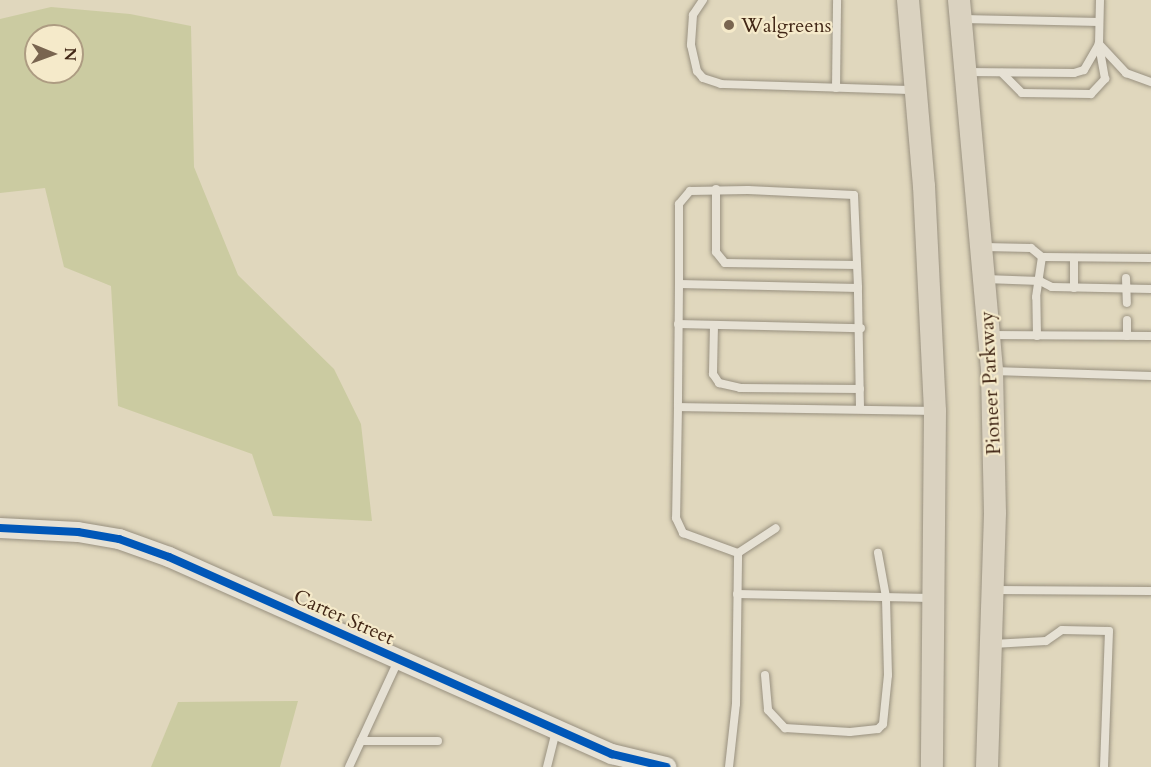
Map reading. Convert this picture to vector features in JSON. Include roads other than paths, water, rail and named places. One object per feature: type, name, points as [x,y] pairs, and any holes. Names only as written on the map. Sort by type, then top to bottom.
[{"type":"main road","points":[[908,0],[924,186],[935,411],[932,767]]},
{"type":"main road","name":"Pioneer Parkway","points":[[959,9],[992,371],[993,590],[987,767]]},
{"type":"street","name":"Carter Street","points":[[0,528],[78,532],[119,539],[169,557],[612,754],[666,767]]},
{"type":"lane","points":[[703,0],[693,15],[691,45],[697,71],[703,78],[721,84],[914,90]]},
{"type":"lane","points":[[836,88],[837,0]]},
{"type":"lane","points":[[1002,73],[1022,93],[1090,94],[1105,79],[1099,44],[1100,0]]},
{"type":"lane","points":[[959,9],[1099,22]]},
{"type":"lane","points":[[964,72],[1084,70],[1099,44]]},
{"type":"lane","points":[[1099,44],[1126,73],[1151,82]]},
{"type":"lane","points":[[738,553],[683,533],[676,518],[680,204],[690,191],[716,189],[854,195],[861,328],[860,408]]},
{"type":"lane","points":[[716,189],[716,252],[725,263],[856,265]]},
{"type":"lane","points":[[980,247],[1031,248],[1042,257],[1127,261],[1151,258]]},
{"type":"lane","points":[[1037,336],[1036,297],[1042,257]]},
{"type":"lane","points":[[1074,258],[1074,288]]},
{"type":"lane","points":[[1126,278],[1126,303]]},
{"type":"lane","points":[[984,279],[1040,281],[1053,287],[1151,289]]},
{"type":"lane","points":[[679,284],[858,288]]},
{"type":"lane","points":[[1126,320],[1126,336]]},
{"type":"lane","points":[[678,324],[861,328]]},
{"type":"lane","points":[[714,325],[714,374],[718,383],[740,388],[860,389]]},
{"type":"lane","points":[[988,335],[1151,336]]},
{"type":"lane","points":[[992,371],[1151,376]]},
{"type":"lane","points":[[678,406],[935,411]]},
{"type":"lane","points":[[738,553],[776,528]]},
{"type":"lane","points":[[729,767],[736,704],[738,553]]},
{"type":"lane","points":[[765,675],[768,710],[785,728],[850,732],[878,729],[884,724],[888,675],[886,597],[878,553]]},
{"type":"lane","points":[[993,590],[1151,591]]},
{"type":"lane","points":[[737,594],[935,598]]},
{"type":"lane","points":[[991,644],[1046,641],[1062,630],[1109,631],[1104,767]]},
{"type":"lane","points":[[349,767],[399,659]]},
{"type":"lane","points":[[547,767],[557,730]]},
{"type":"lane","points":[[361,741],[438,741]]},
{"type":"place","name":"Walgreens","points":[[729,25]]}]
